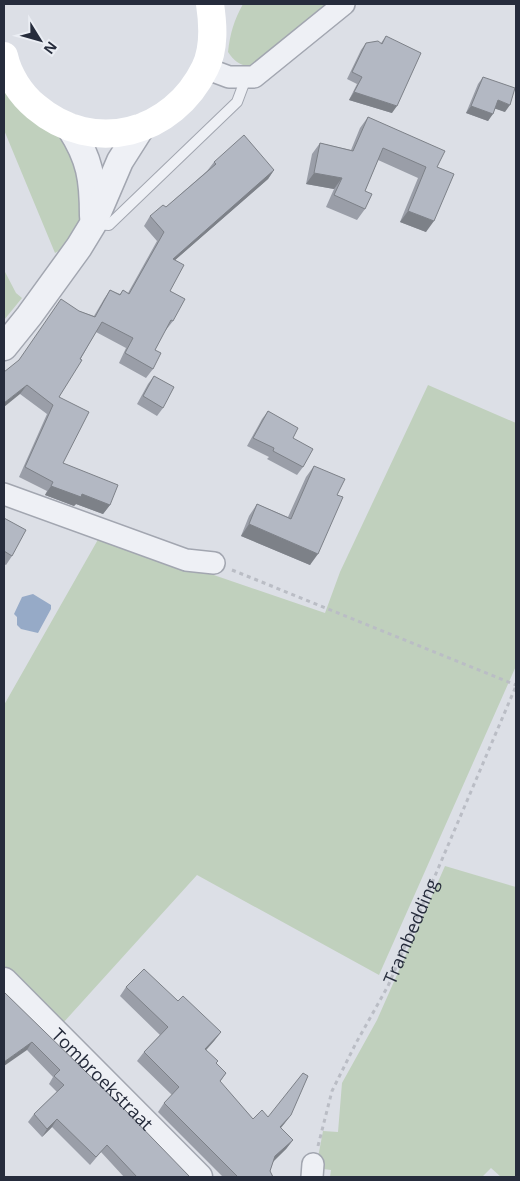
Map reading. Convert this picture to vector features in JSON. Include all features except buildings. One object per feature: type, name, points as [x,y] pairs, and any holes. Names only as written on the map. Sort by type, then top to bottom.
[{"type":"main road","points":[[4,56],[20,90],[30,102],[45,114],[70,128],[83,132],[105,134],[123,132],[141,128],[163,118],[183,101],[205,68],[211,51],[217,10]]},
{"type":"street","points":[[205,68],[229,77],[254,77],[344,4]]},
{"type":"street","points":[[70,128],[86,157],[92,180],[93,224]]},
{"type":"street","points":[[4,347],[74,255],[93,224],[120,161],[141,128]]},
{"type":"street","points":[[4,494],[186,560],[214,563]]},
{"type":"street","name":"Tombroekstraat","points":[[4,981],[199,1177]]},
{"type":"lane","points":[[93,224],[109,225],[216,123],[237,102],[246,78]]},
{"type":"path","points":[[214,563],[516,686]]},
{"type":"path","name":"Trambedding","points":[[312,1170],[332,1091],[388,986],[516,686]]},
{"type":"green space","points":[[243,4],[329,4],[255,65],[246,66],[233,59],[228,52],[233,27]]},
{"type":"green space","points":[[4,87],[66,140],[84,177],[80,223],[62,249],[55,253],[4,130]]},
{"type":"green space","points":[[4,270],[16,293],[22,298],[4,320]]},
{"type":"green space","points":[[428,385],[516,423],[516,666],[379,975],[197,875],[63,1023],[4,966],[4,705],[100,536],[325,613],[340,572]]},
{"type":"green space","points":[[445,866],[516,887],[516,1177],[501,1177],[491,1168],[482,1177],[330,1177],[331,1170],[316,1168],[323,1131],[338,1132],[342,1083],[377,1020]]},
{"type":"water","points":[[33,594],[51,605],[51,609],[38,633],[21,629],[17,625],[17,617],[14,614],[22,597]]}]
